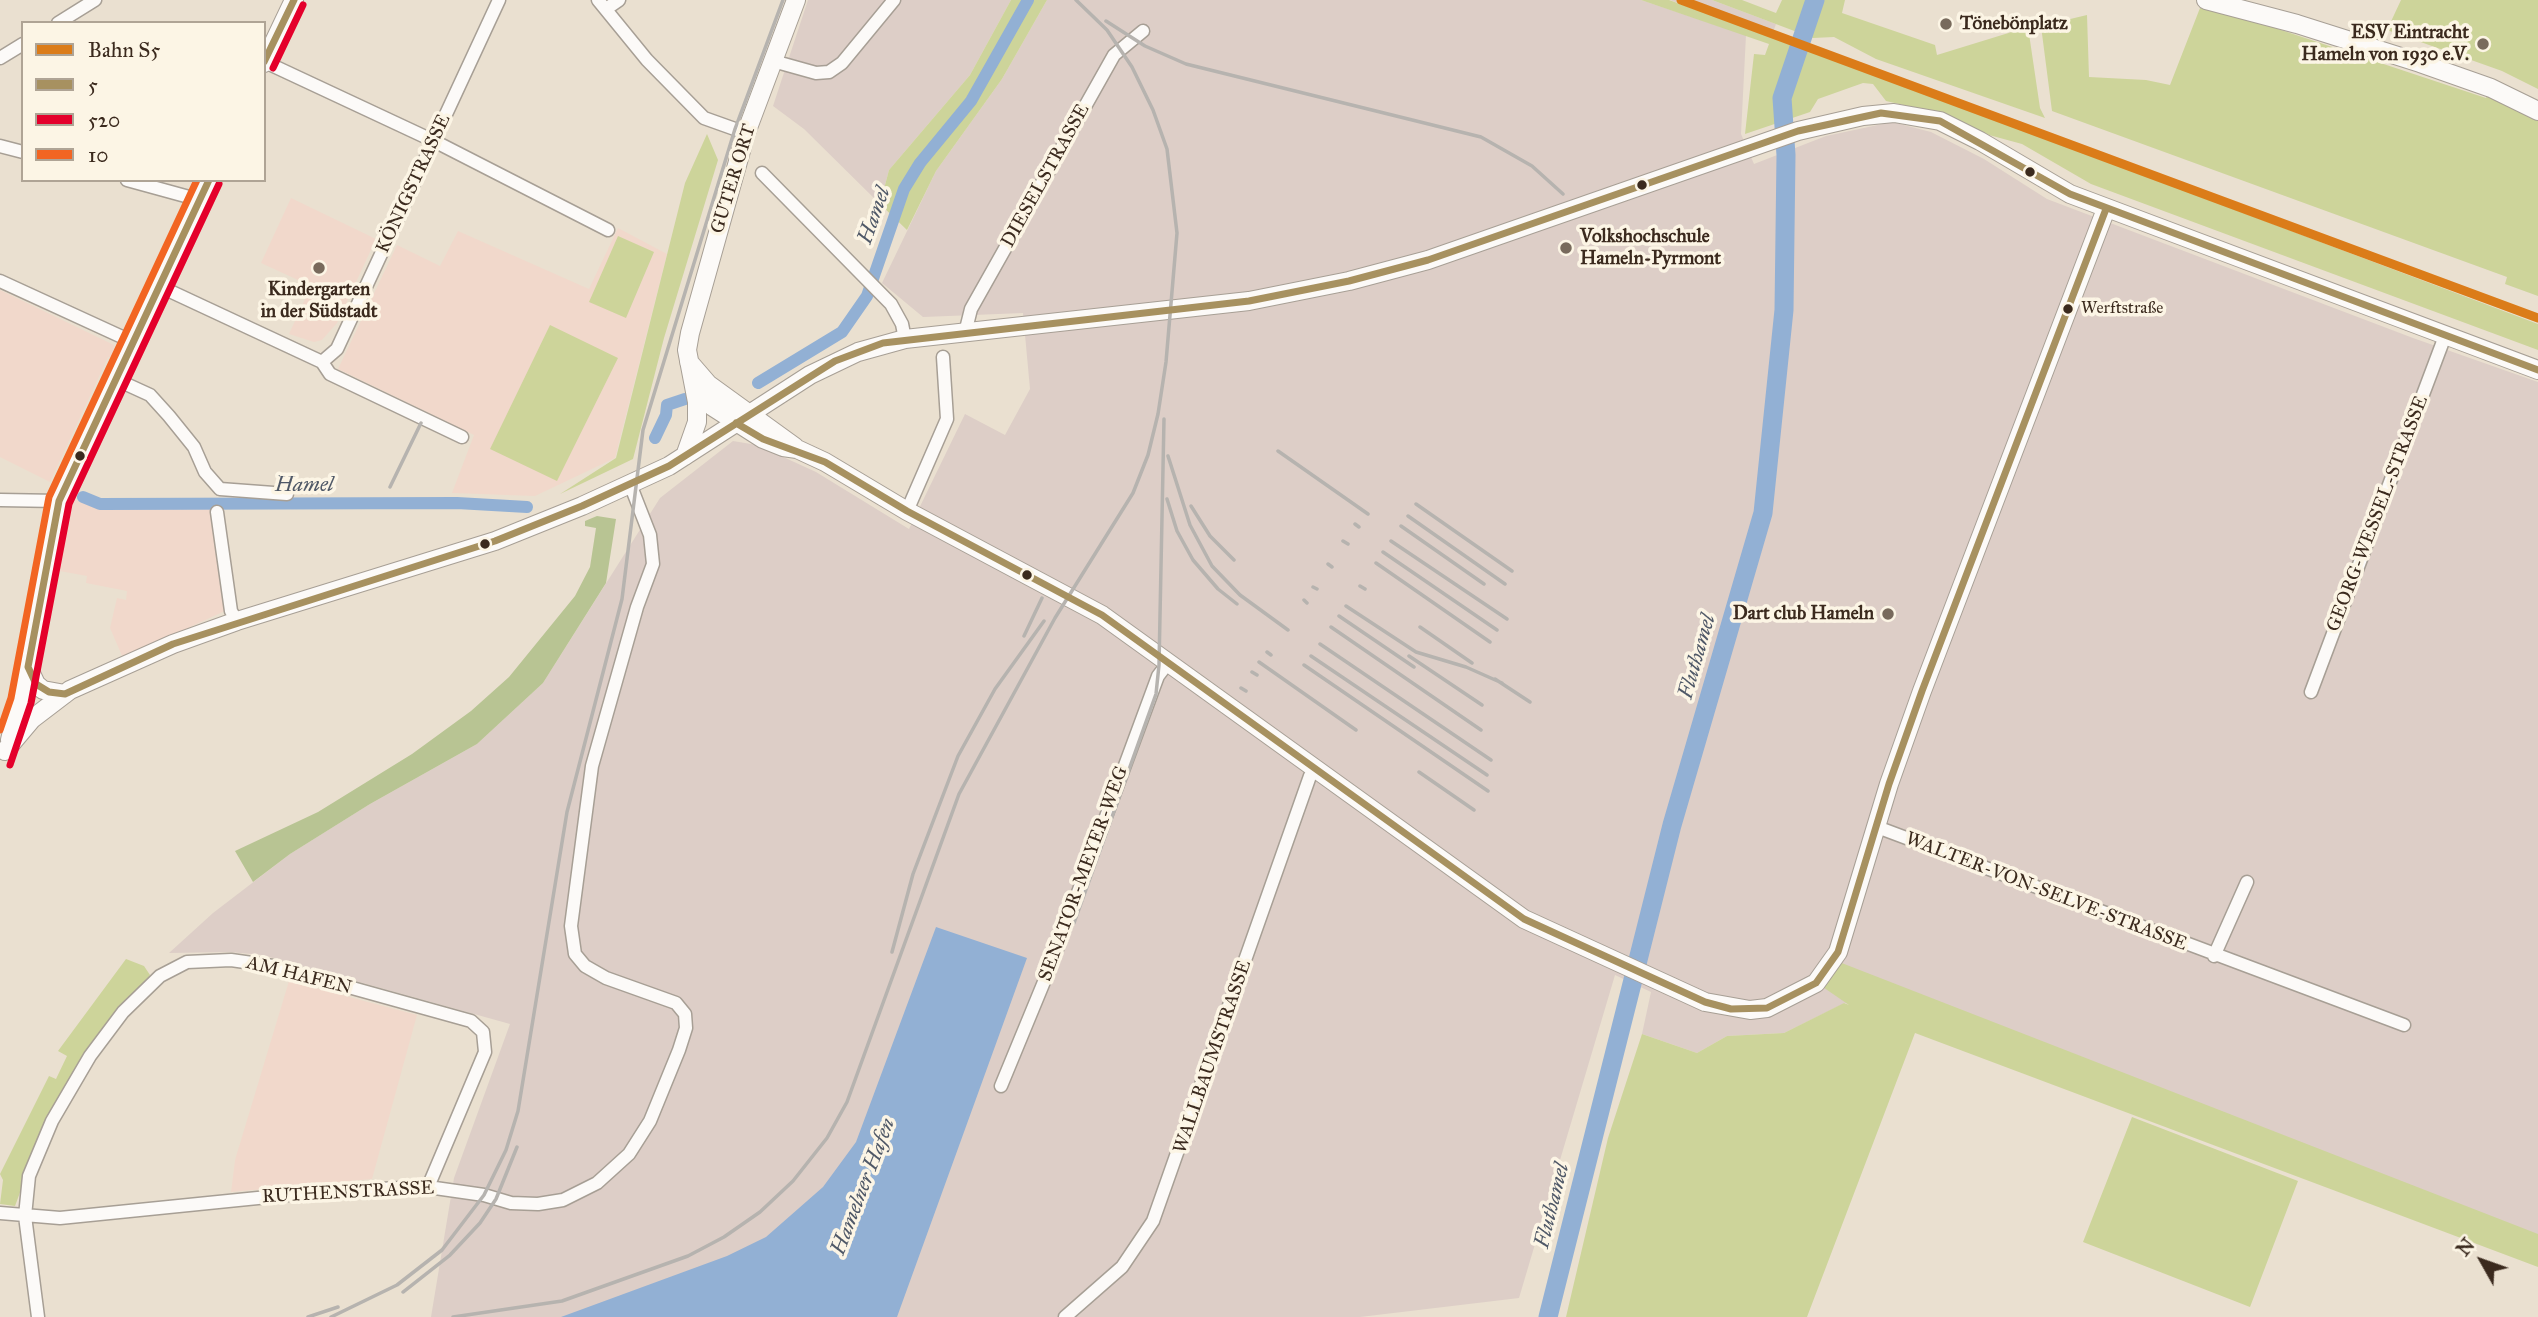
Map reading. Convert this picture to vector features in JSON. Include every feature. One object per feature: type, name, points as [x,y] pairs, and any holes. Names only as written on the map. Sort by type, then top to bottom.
[{"type":"main road","points":[[266,61],[294,0]]},
{"type":"main road","name":"GUTER ORT","points":[[684,456],[696,422],[689,362],[690,333],[746,133],[796,0]]},
{"type":"main road","points":[[2206,0],[2372,48],[2491,88],[2538,111]]},
{"type":"main road","points":[[3,757],[32,719],[65,694],[173,644],[237,621],[495,541],[630,484],[684,456],[835,361],[883,343],[1258,299],[1349,281],[1428,260],[1798,131],[1881,113],[1940,121],[1980,141],[2039,178],[2106,209],[2538,370]]},
{"type":"main road","points":[[3,757],[28,667],[59,501],[208,182]]},
{"type":"main road","points":[[689,362],[763,439],[797,449],[854,477],[907,511],[1102,615],[1524,919],[1705,1002],[1750,1010],[1767,1008],[1816,983],[1838,952],[1922,691],[2106,209]]},
{"type":"main road","points":[[694,387],[713,407],[743,418]]},
{"type":"main road","points":[[28,667],[36,684],[43,690],[65,694]]},
{"type":"street","points":[[61,21],[95,0]]},
{"type":"street","name":"KÖNIGSTRASSE","points":[[322,362],[337,349],[499,0]]},
{"type":"street","points":[[620,0],[602,4],[647,60],[710,121],[746,133]]},
{"type":"street","points":[[773,61],[816,73],[829,72],[842,63],[894,0]]},
{"type":"street","name":"DIESELSTRASSE","points":[[965,333],[971,310],[1114,55],[1143,31]]},
{"type":"street","points":[[0,58],[21,45]]},
{"type":"street","points":[[266,63],[434,141],[608,230]]},
{"type":"street","points":[[0,146],[21,151]]},
{"type":"street","points":[[762,173],[882,294],[902,324],[905,339]]},
{"type":"street","points":[[134,182],[200,200]]},
{"type":"street","points":[[0,281],[133,342]]},
{"type":"street","points":[[159,286],[322,362],[330,374],[463,437]]},
{"type":"street","name":"GEORG-WESSEL-STRASSE","points":[[2311,692],[2445,336]]},
{"type":"street","points":[[907,511],[947,419],[943,357]]},
{"type":"street","points":[[115,379],[149,395],[194,447],[205,472],[220,489],[287,494]]},
{"type":"street","name":"RUTHENSTRASSE","points":[[0,1213],[60,1218],[314,1192],[428,1187],[484,1195],[511,1203],[538,1204],[563,1200],[597,1183],[629,1154],[650,1121],[686,1028],[685,1014],[676,1003],[606,978],[585,966],[575,954],[571,939],[592,766],[653,564],[650,535],[630,484]]},
{"type":"street","points":[[0,500],[59,501]]},
{"type":"street","points":[[217,512],[231,611],[237,621]]},
{"type":"street","name":"SENATOR-MEYER-WEG","points":[[1001,1086],[1053,960],[1158,676],[1168,663]]},
{"type":"street","name":"WALLBAUMSTRASSE","points":[[1065,1317],[1122,1267],[1153,1221],[1310,776],[1316,768]]},
{"type":"street","name":"WALTER-VON-SELVE-STRASSE","points":[[1877,827],[2214,956],[2404,1025]]},
{"type":"street","points":[[2214,956],[2247,881]]},
{"type":"street","name":"AM HAFEN","points":[[38,1317],[25,1216],[29,1176],[52,1121],[90,1056],[123,1012],[160,976],[187,962],[231,960],[273,966],[471,1021],[483,1032],[485,1052],[428,1187]]},
{"type":"shaded area","points":[[808,0],[1011,0],[970,75],[889,170],[880,204],[804,129],[773,106]]},
{"type":"shaded area","points":[[1047,0],[1641,0],[1746,35],[1741,134],[1754,164],[1826,136],[1892,122],[1931,132],[1984,159],[2047,199],[2413,338],[2538,382],[2538,1256],[1845,1003],[1784,1033],[1727,1036],[1697,1053],[1642,1034],[1651,992],[1615,975],[1519,1298],[1360,1317],[431,1317],[454,1178],[510,1024],[262,955],[230,952],[169,953],[213,913],[290,854],[370,804],[477,744],[543,683],[660,498],[733,441],[757,445],[816,472],[909,529],[965,414],[1005,435],[1030,389],[1023,313],[923,317],[882,283],[936,171],[1002,79]]},
{"type":"shaded area","points":[[1670,0],[1712,0],[1776,24],[1771,38]]},
{"type":"shaded area","name":"Kindergarten in der Südstadt","points":[[291,198],[376,239],[337,323],[322,340],[314,342],[289,334],[311,286],[261,263]]},
{"type":"shaded area","points":[[618,228],[667,254],[615,458],[535,496],[452,493],[474,435],[338,369],[397,245],[440,266],[458,231],[589,289]]},
{"type":"shaded area","points":[[0,290],[114,345],[112,358],[108,357],[50,482],[0,457]]},
{"type":"shaded area","points":[[69,498],[99,507],[214,507],[227,610],[123,658],[110,628],[117,598],[126,600],[127,591],[86,583],[87,576],[54,570]]},
{"type":"shaded area","points":[[289,981],[417,1015],[372,1179],[231,1192],[235,1160]]},
{"type":"green space","points":[[1011,0],[1047,0],[1002,79],[936,171],[907,230],[880,204],[889,170],[970,75]]},
{"type":"green space","points":[[1641,0],[1669,0],[1878,75],[2538,324],[2538,350],[2091,184],[2022,144],[1989,135],[1947,115],[1886,101],[1873,84],[1863,83],[1818,99],[1810,112],[1745,134],[1754,54],[1765,55],[1769,44]]},
{"type":"green space","points":[[1712,0],[1742,0],[1776,13],[1782,0],[1845,0],[1842,13],[1935,45],[1937,55],[2028,27],[2040,108],[2045,118],[1876,59],[1834,37],[1813,38]]},
{"type":"green space","name":"ESV Eintracht Hameln von 1930 e.V.","points":[[2401,0],[2538,0],[2538,89],[2502,71],[2387,30]]},
{"type":"green space","points":[[2200,8],[2260,23],[2486,98],[2491,88],[2538,111],[2538,296],[2505,284],[2507,277],[2052,111],[2041,26],[2087,15],[2089,77],[2146,80],[2170,85]]},
{"type":"green space","points":[[707,134],[718,160],[664,338],[633,459],[560,494],[616,458],[685,183]]},
{"type":"green space","points":[[618,236],[654,252],[626,318],[589,302]]},
{"type":"green space","points":[[550,325],[618,358],[557,481],[490,449]]},
{"type":"green space","points":[[597,516],[616,519],[606,583],[543,683],[477,744],[370,804],[290,854],[253,882],[235,851],[318,812],[412,754],[471,711],[509,677],[575,596],[590,567],[596,528],[585,526],[585,521]]},
{"type":"green space","points":[[126,959],[144,966],[150,975],[93,1043],[60,1094],[42,1133],[15,1206],[0,1204],[3,1180],[0,1174],[49,1076],[56,1079],[67,1056],[58,1051]]},
{"type":"green space","points":[[1834,960],[2538,1234],[2538,1267],[1915,1033],[1807,1317],[1566,1317],[1608,1138],[1642,1034],[1697,1053],[1727,1036],[1784,1033],[1844,1003],[1849,1005],[1817,983]]},
{"type":"green space","points":[[2132,1117],[2298,1181],[2250,1307],[2083,1242]]},
{"type":"water","name":"Hamelner Hafen","points":[[936,927],[1027,958],[897,1317],[561,1317],[727,1256],[766,1237],[823,1187],[856,1142]]},
{"type":"waterway","name":"Hamel","points":[[758,383],[842,332],[867,296],[904,189],[920,163],[971,101],[1028,0]]},
{"type":"waterway","name":"Fluthamel","points":[[1548,1317],[1672,825],[1763,513],[1784,310],[1786,155],[1782,98],[1815,0]]},
{"type":"waterway","name":"Hamel","points":[[655,438],[666,415],[667,405],[685,399]]},
{"type":"waterway","name":"Hamel","points":[[83,497],[100,504],[457,503],[527,507]]},
{"type":"railway","points":[[331,1317],[397,1285],[442,1250],[484,1195],[506,1150],[518,1111],[567,812],[622,599],[643,430],[735,129],[783,0]]},
{"type":"railway","points":[[453,1317],[562,1301],[688,1256],[724,1237],[760,1212],[793,1181],[827,1138],[847,1102],[959,794],[1055,618],[1133,493],[1148,455],[1158,414],[1166,362],[1177,233],[1167,149],[1153,110],[1132,67],[1107,30],[1076,0]]},
{"type":"railway","points":[[1106,21],[1145,46],[1186,64],[1481,137],[1532,166],[1563,194]]},
{"type":"railway","points":[[1074,923],[1156,694],[1159,665],[1164,419]]},
{"type":"railway","points":[[390,487],[421,423]]},
{"type":"railway","points":[[1278,451],[1368,514]]},
{"type":"railway","points":[[1168,456],[1190,525],[1212,566],[1240,595],[1288,630]]},
{"type":"railway","points":[[1167,499],[1177,531],[1193,560],[1218,589],[1237,604]]},
{"type":"railway","points":[[1416,504],[1512,571]]},
{"type":"railway","points":[[1191,506],[1210,536],[1234,560]]},
{"type":"railway","points":[[1408,516],[1505,584]]},
{"type":"railway","points":[[1355,524],[1359,527]]},
{"type":"railway","points":[[1401,526],[1484,584]]},
{"type":"railway","points":[[1343,541],[1348,544]]},
{"type":"railway","points":[[1391,541],[1507,619]]},
{"type":"railway","points":[[1383,552],[1497,630]]},
{"type":"railway","points":[[1376,563],[1490,642]]},
{"type":"railway","points":[[1328,564],[1332,567]]},
{"type":"railway","points":[[1360,586],[1365,589]]},
{"type":"railway","points":[[1313,587],[1317,589]]},
{"type":"railway","points":[[1024,636],[1042,598]]},
{"type":"railway","points":[[1304,600],[1307,603]]},
{"type":"railway","points":[[1346,606],[1416,652],[1466,667],[1502,683]]},
{"type":"railway","points":[[1339,616],[1414,667]]},
{"type":"railway","points":[[892,952],[913,874],[958,756],[995,689],[1044,621]]},
{"type":"railway","points":[[1331,627],[1481,730]]},
{"type":"railway","points":[[1420,627],[1472,663]]},
{"type":"railway","points":[[1320,644],[1491,760]]},
{"type":"railway","points":[[1267,652],[1271,655]]},
{"type":"railway","points":[[1311,656],[1487,775]]},
{"type":"railway","points":[[1409,656],[1482,705]]},
{"type":"railway","points":[[1259,662],[1356,730]]},
{"type":"railway","points":[[1304,665],[1488,791]]},
{"type":"railway","points":[[1252,672],[1257,675]]},
{"type":"railway","points":[[1495,679],[1530,702]]},
{"type":"railway","points":[[1241,688],[1246,691]]},
{"type":"railway","points":[[1419,772],[1474,810]]},
{"type":"railway","points":[[403,1292],[450,1255],[480,1223],[496,1199],[517,1147]]},
{"type":"railway","points":[[308,1317],[338,1307]]},
{"type":"rail line","name":"S5","points":[[1681,0],[2538,318]]},
{"type":"transit line","name":"5","points":[[266,58],[294,0]]},
{"type":"transit line","name":"520","points":[[273,68],[303,5]]},
{"type":"transit line","name":"5","points":[[208,182],[59,501],[28,667],[36,684],[49,692],[65,694],[173,644],[495,541],[582,506],[669,466],[835,361],[883,343],[1249,301],[1349,281],[1428,260],[1798,131],[1881,113],[1940,121],[2070,194],[2538,370]]},
{"type":"transit line","name":"10","points":[[0,730],[11,698],[49,497],[196,182]]},
{"type":"transit line","name":"520","points":[[10,765],[31,703],[69,504],[219,184]]},
{"type":"transit line","name":"5","points":[[736,423],[763,439],[825,462],[907,511],[1102,615],[1524,919],[1705,1002],[1731,1009],[1767,1008],[1816,983],[1838,952],[1889,784],[1922,691],[2106,209]]},
{"type":"place","name":"Tönebönplatz","points":[[1946,24]]},
{"type":"place","name":"ESV Eintracht Hameln von 1930 e.V.","points":[[2483,44]]},
{"type":"place","name":"Volkshochschule Hameln-Pyrmont","points":[[1566,248]]},
{"type":"place","name":"Kindergarten in der Südstadt","points":[[319,268]]},
{"type":"place","name":"Werftstraße","points":[[2068,309]]},
{"type":"place","name":"Dart club Hameln","points":[[1888,614]]}]
